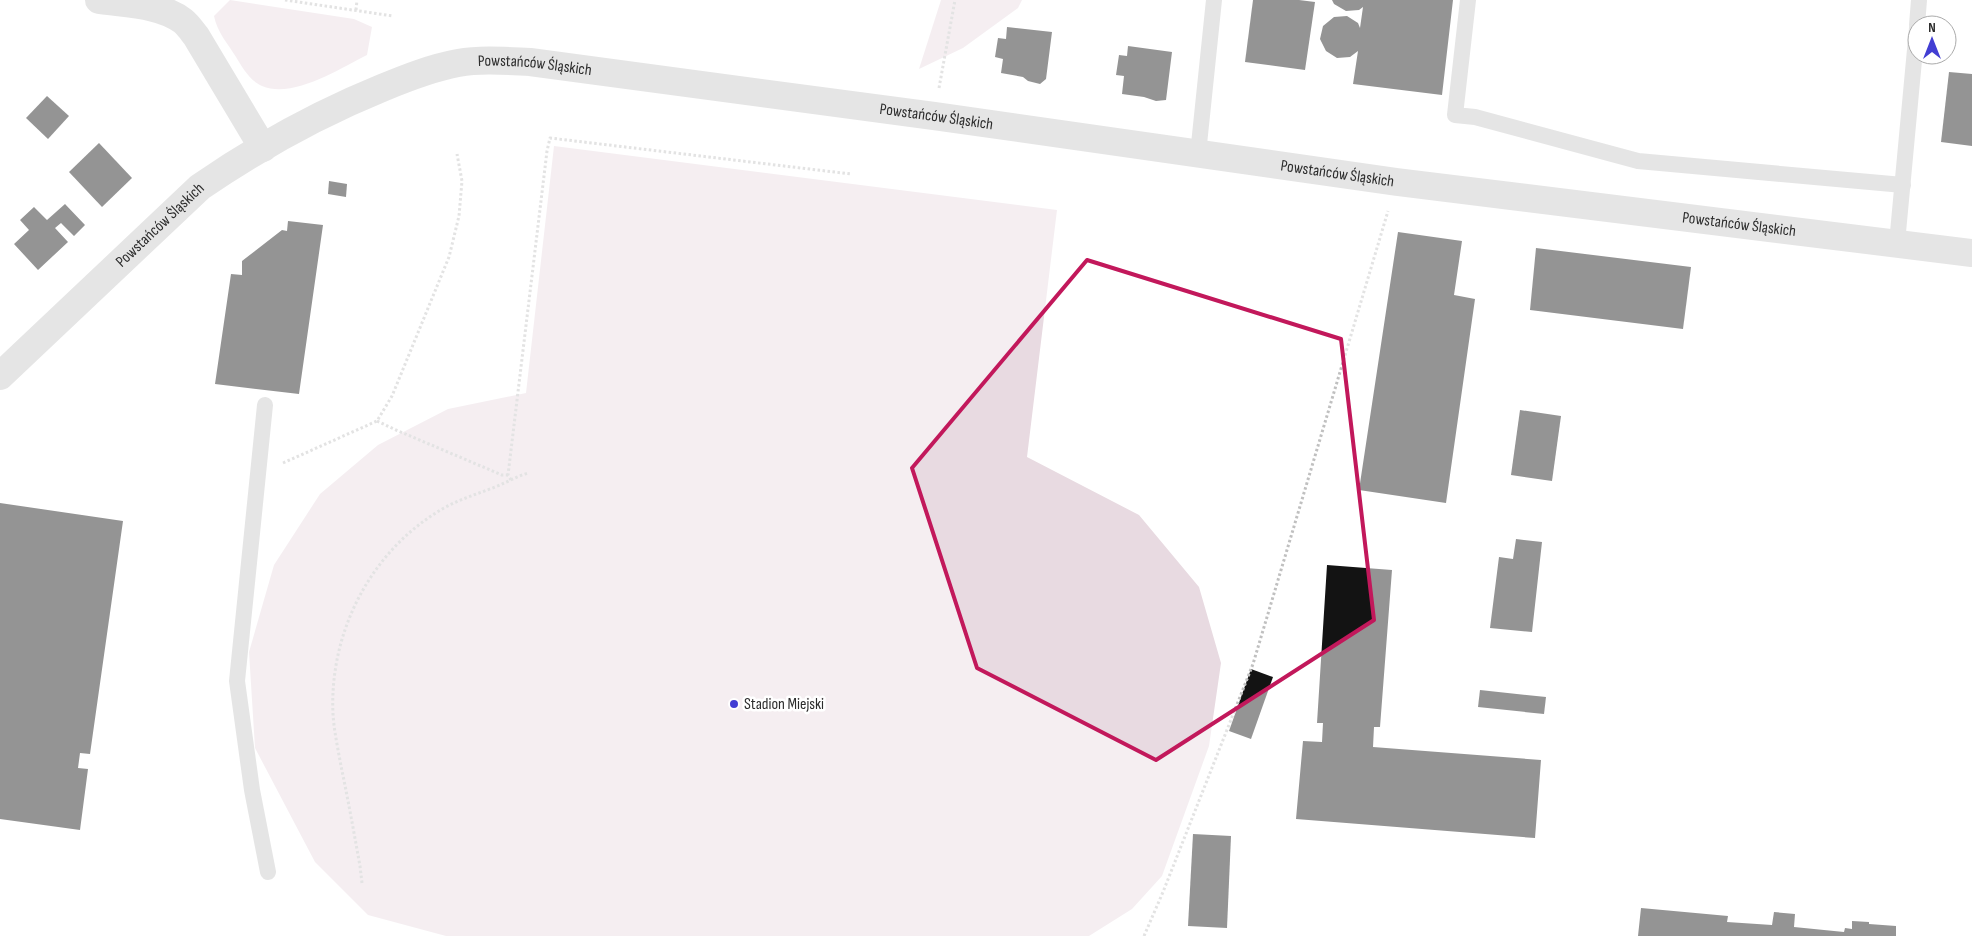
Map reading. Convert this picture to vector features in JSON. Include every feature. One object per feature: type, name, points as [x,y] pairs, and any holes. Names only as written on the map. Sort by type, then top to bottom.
[{"type":"street","points":[[99,0],[146,6],[168,12],[184,22],[196,36],[263,148]]},
{"type":"street","name":"Powstańców Śląskich","points":[[0,376],[200,187],[263,148],[360,98],[429,70],[459,63],[492,60],[530,62],[934,116],[1396,182],[1972,253]]},
{"type":"lane","points":[[1198,154],[1214,0]]},
{"type":"lane","points":[[1468,0],[1455,115],[1475,117],[1638,161],[1903,185]]},
{"type":"lane","points":[[1918,15],[1919,0]]},
{"type":"lane","points":[[1897,243],[1914,65]]},
{"type":"lane","points":[[265,405],[237,682],[252,790],[268,872]]},
{"type":"path","points":[[285,0],[393,16]]},
{"type":"path","points":[[356,10],[357,0]]},
{"type":"path","points":[[934,116],[955,0]]},
{"type":"path","points":[[508,475],[550,138],[851,174]]},
{"type":"path","points":[[258,474],[377,420],[392,396],[449,257],[459,216],[462,181],[457,154]]},
{"type":"path","points":[[1144,936],[1253,664],[1396,182]]},
{"type":"path","points":[[377,420],[405,434],[508,475],[511,480]]},
{"type":"path","points":[[362,882],[333,715],[334,673],[342,638],[366,585],[378,565],[404,537],[444,508],[466,496],[528,473]]},
{"type":"highlighted area","points":[[1087,260],[1341,339],[1374,620],[1156,760],[977,668],[912,468]]},
{"type":"shaded area","points":[[230,0],[354,19],[372,27],[367,55],[316,81],[301,86],[288,89],[274,89],[262,86],[254,81],[244,69],[223,38],[215,22],[214,16]]},
{"type":"shaded area","points":[[941,0],[1022,0],[1018,8],[963,48],[919,69]]},
{"type":"shaded area","name":"Stadion Miejski","points":[[554,146],[1057,210],[1027,457],[1139,515],[1199,587],[1221,663],[1209,746],[1162,876],[1132,909],[1089,936],[446,936],[368,915],[315,862],[255,748],[249,652],[274,565],[320,494],[378,445],[448,409],[526,393]]},
{"type":"building","points":[[1253,0],[1315,2],[1305,70],[1245,62]]},
{"type":"building","points":[[1332,0],[1453,0],[1442,95],[1353,84],[1358,51],[1350,57],[1337,58],[1326,51],[1320,39],[1323,26],[1334,17],[1347,16],[1358,23],[1360,28],[1363,7],[1359,10],[1346,11],[1334,4]]},
{"type":"building","points":[[1007,27],[1052,32],[1046,79],[1040,84],[1028,81],[1023,77],[1001,73],[1003,59],[995,57],[998,38],[1006,39]]},
{"type":"building","points":[[1128,46],[1172,52],[1166,100],[1156,101],[1122,94],[1124,76],[1116,75],[1119,55],[1127,56]]},
{"type":"building","points":[[1949,72],[1972,74],[1972,146],[1941,142]]},
{"type":"building","points":[[47,96],[69,116],[48,139],[26,118]]},
{"type":"building","points":[[99,143],[132,178],[102,207],[69,172]]},
{"type":"building","points":[[329,181],[347,184],[346,197],[328,194]]},
{"type":"building","points":[[65,204],[85,225],[74,236],[61,223],[55,228],[68,242],[38,270],[14,244],[29,230],[20,220],[34,207],[47,220]]},
{"type":"building","points":[[288,221],[323,225],[299,394],[215,384],[231,274],[242,275],[242,261],[282,230],[287,231]]},
{"type":"building","points":[[1398,232],[1462,241],[1454,295],[1475,299],[1446,503],[1359,490]]},
{"type":"building","points":[[1536,248],[1691,267],[1683,329],[1530,310]]},
{"type":"building","points":[[1520,410],[1561,416],[1552,481],[1511,475]]},
{"type":"building","points":[[0,503],[123,521],[90,754],[80,753],[78,768],[88,769],[80,830],[0,819]]},
{"type":"building","points":[[1516,539],[1542,542],[1532,632],[1490,628],[1499,557],[1513,559]]},
{"type":"building","points":[[1327,565],[1392,570],[1380,727],[1374,727],[1373,747],[1541,760],[1535,838],[1296,819],[1303,741],[1322,742],[1323,723],[1317,723]]},
{"type":"building","points":[[1251,669],[1273,677],[1251,739],[1229,731]]},
{"type":"building","points":[[1480,690],[1546,697],[1544,714],[1478,707]]},
{"type":"building","points":[[1193,834],[1231,836],[1227,928],[1188,926]]},
{"type":"building","points":[[1641,908],[1728,916],[1727,922],[1772,925],[1774,912],[1795,914],[1794,927],[1844,932],[1845,928],[1852,929],[1852,921],[1869,922],[1869,924],[1896,926],[1896,936],[1638,936]]},
{"type":"place","name":"Stadion Miejski","points":[[734,704]]}]
